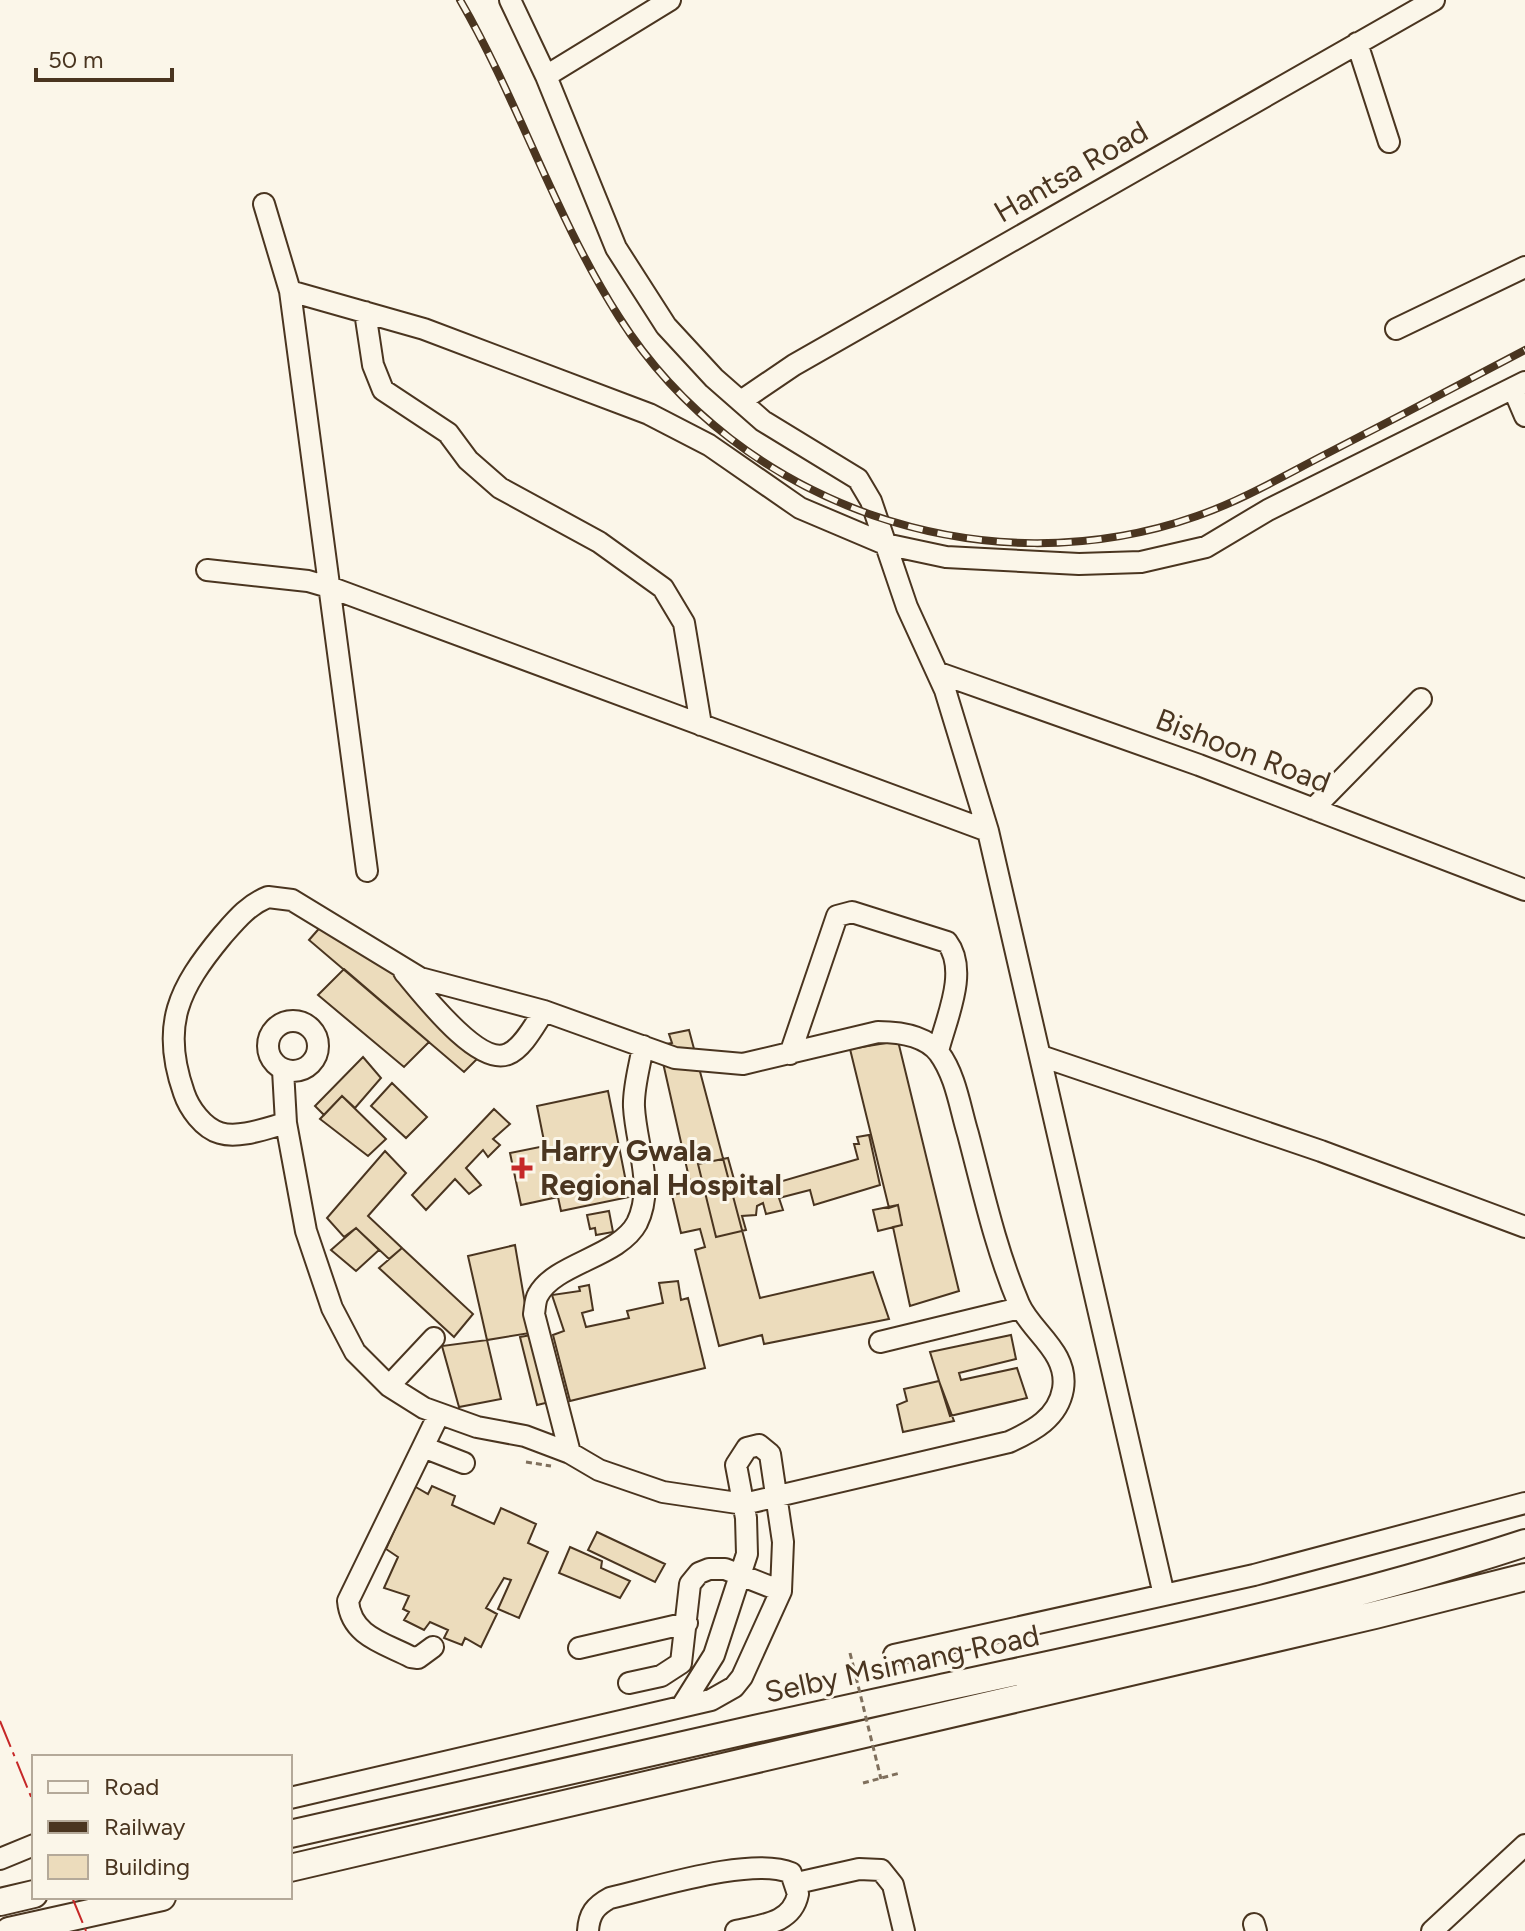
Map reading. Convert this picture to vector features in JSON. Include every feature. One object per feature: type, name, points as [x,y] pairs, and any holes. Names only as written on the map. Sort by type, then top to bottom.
[{"type":"main road","name":"Selby Msimang Road","points":[[292,1834],[1151,1641],[1435,1571],[1525,1543]]},
{"type":"main road","name":"Selby Msimang Road","points":[[292,1868],[1389,1612],[1525,1577]]},
{"type":"main road","points":[[0,1902],[32,1894]]},
{"type":"main road","points":[[10,1931],[151,1899]]},
{"type":"street","points":[[510,0],[546,76],[597,208],[643,294],[689,352],[741,401],[782,435],[858,479],[871,501],[907,607],[939,673],[967,751],[1041,1056],[1164,1595]]},
{"type":"street","points":[[546,76],[670,0]]},
{"type":"street","name":"Hantsa Road","points":[[741,401],[794,365],[1434,0]]},
{"type":"street","points":[[1357,43],[1389,142]]},
{"type":"street","points":[[264,204],[290,291],[332,588],[367,871]]},
{"type":"street","points":[[1396,329],[1525,267]]},
{"type":"street","points":[[290,291],[365,312],[539,370],[677,426],[800,508],[885,544],[946,557],[1079,564],[1141,562],[1182,553],[1221,541],[1280,503],[1519,385],[1525,416]]},
{"type":"street","points":[[365,312],[373,365],[383,390],[448,433],[468,460],[500,488],[599,542],[663,588],[684,623],[701,725]]},
{"type":"street","points":[[207,570],[284,578],[332,588],[988,831]]},
{"type":"street","name":"Bishoon Road","points":[[939,673],[1525,890]]},
{"type":"street","points":[[1313,809],[1421,699]]},
{"type":"street","points":[[283,1070],[286,1123],[306,1231],[332,1308],[355,1352],[389,1386],[424,1408],[477,1427],[525,1436],[570,1453],[599,1470],[663,1492],[744,1504],[1009,1442],[1033,1432],[1048,1419],[1063,1387],[1053,1349],[1020,1308],[996,1238],[953,1083],[938,1051],[924,1041],[900,1032],[878,1032],[743,1064],[712,1064],[675,1058],[544,1011],[460,992],[400,967],[280,896],[254,902],[198,965],[180,993],[175,1012],[173,1046],[186,1099],[199,1118],[222,1134],[243,1133],[286,1123]]},
{"type":"street","points":[[790,1054],[837,916],[852,912],[947,942],[953,949],[958,966],[938,1051]]},
{"type":"street","points":[[400,967],[430,1006],[485,1054],[498,1057],[510,1054],[544,1011]]},
{"type":"street","points":[[570,1453],[534,1314],[538,1296],[549,1283],[615,1244],[635,1227],[642,1210],[646,1188],[634,1105],[643,1046]]},
{"type":"street","points":[[1041,1056],[1321,1151],[1525,1227]]},
{"type":"street","points":[[880,1342],[1020,1308]]},
{"type":"street","points":[[389,1386],[434,1338]]},
{"type":"street","points":[[433,1647],[418,1658],[411,1657],[361,1632],[349,1614],[348,1601],[439,1414]]},
{"type":"street","points":[[292,1798],[711,1700],[734,1687],[752,1658],[781,1591],[783,1542],[770,1454],[764,1447],[753,1446],[738,1457],[736,1465],[749,1541],[714,1655],[682,1706]]},
{"type":"street","points":[[423,1447],[464,1463]]},
{"type":"street","points":[[894,1655],[1164,1595],[1525,1503]]},
{"type":"street","points":[[629,1683],[661,1676],[681,1663],[693,1577],[718,1568],[781,1591]]},
{"type":"street","points":[[579,1648],[687,1623]]},
{"type":"street","points":[[1432,1931],[1525,1845]]},
{"type":"street","points":[[0,1859],[32,1846]]},
{"type":"street","points":[[588,1931],[590,1917],[597,1905],[610,1898],[761,1867],[777,1867],[791,1873],[797,1883],[797,1903],[790,1912],[780,1920],[736,1931]]},
{"type":"street","points":[[797,1883],[859,1869],[881,1870],[893,1885],[904,1931]]},
{"type":"path","points":[[850,1653],[881,1779]]},
{"type":"path","points":[[863,1783],[900,1773]]},
{"type":"building","points":[[331,915],[486,1050],[464,1072],[309,940]]},
{"type":"building","points":[[344,969],[429,1042],[404,1067],[318,995]]},
{"type":"building","points":[[689,1030],[760,1298],[873,1272],[889,1319],[764,1344],[762,1335],[719,1346],[695,1250],[705,1247],[700,1229],[681,1233],[672,1195],[692,1191],[659,1045],[672,1043],[669,1034]]},
{"type":"building","points":[[898,1041],[959,1291],[910,1306],[893,1227],[902,1225],[898,1205],[889,1208],[850,1049]]},
{"type":"building","points":[[363,1057],[381,1078],[355,1108],[342,1096],[324,1115],[315,1106]]},
{"type":"building","points":[[392,1083],[427,1117],[406,1138],[371,1106]]},
{"type":"building","points":[[608,1091],[629,1197],[561,1211],[558,1197],[521,1205],[510,1153],[545,1146],[537,1106]]},
{"type":"building","points":[[342,1096],[386,1139],[368,1156],[320,1119]]},
{"type":"building","points":[[494,1109],[510,1124],[493,1139],[500,1145],[488,1157],[483,1150],[466,1168],[481,1185],[469,1194],[455,1179],[426,1210],[412,1195]]},
{"type":"building","points":[[869,1135],[880,1185],[814,1205],[810,1190],[779,1198],[783,1210],[766,1214],[763,1203],[757,1206],[756,1215],[742,1216],[746,1230],[716,1237],[698,1164],[728,1158],[735,1183],[750,1180],[752,1190],[858,1159],[854,1144],[859,1144],[857,1137]]},
{"type":"building","points":[[385,1151],[406,1173],[368,1216],[402,1248],[389,1259],[356,1228],[344,1237],[327,1218]]},
{"type":"building","points":[[898,1205],[902,1225],[878,1231],[873,1210]]},
{"type":"building","points":[[609,1211],[613,1232],[596,1235],[595,1228],[590,1229],[587,1215]]},
{"type":"building","points":[[356,1228],[379,1250],[356,1271],[331,1250]]},
{"type":"building","points":[[515,1245],[530,1333],[487,1340],[468,1256]]},
{"type":"building","points":[[402,1248],[473,1314],[454,1337],[379,1268]]},
{"type":"building","points":[[678,1281],[681,1300],[688,1298],[705,1368],[570,1401],[553,1335],[564,1331],[552,1295],[580,1291],[579,1287],[589,1285],[593,1310],[582,1313],[586,1327],[629,1318],[627,1311],[663,1303],[659,1283]]},
{"type":"building","points":[[542,1333],[554,1401],[537,1405],[520,1337]]},
{"type":"building","points":[[1011,1335],[1016,1359],[959,1373],[961,1380],[1017,1368],[1027,1398],[950,1416],[930,1352]]},
{"type":"building","points":[[487,1340],[501,1399],[459,1407],[442,1346]]},
{"type":"building","points":[[939,1381],[954,1421],[903,1432],[897,1405],[907,1401],[904,1389]]},
{"type":"building","points":[[414,1486],[428,1494],[432,1486],[455,1496],[452,1505],[494,1524],[501,1508],[536,1524],[528,1543],[548,1552],[519,1618],[498,1609],[511,1580],[504,1578],[486,1608],[497,1614],[481,1647],[465,1638],[462,1645],[444,1638],[448,1630],[430,1622],[424,1630],[404,1620],[409,1612],[403,1609],[409,1596],[384,1588],[398,1557],[386,1549]]},
{"type":"building","points":[[597,1532],[665,1564],[655,1582],[588,1550]]},
{"type":"building","points":[[570,1547],[602,1561],[601,1568],[630,1581],[620,1598],[559,1573]]},
{"type":"railway","points":[[460,0],[501,78],[556,200],[596,279],[619,317],[670,383],[730,438],[799,483],[874,516],[953,536],[1034,543],[1116,537],[1197,516],[1231,502],[1525,350]]},
{"type":"power","points":[[0,1721],[32,1799]]},
{"type":"power","points":[[73,1899],[86,1931]]},
{"type":"place","name":"Harry Gwala Regional Hospital","points":[[522,1168]]}]
